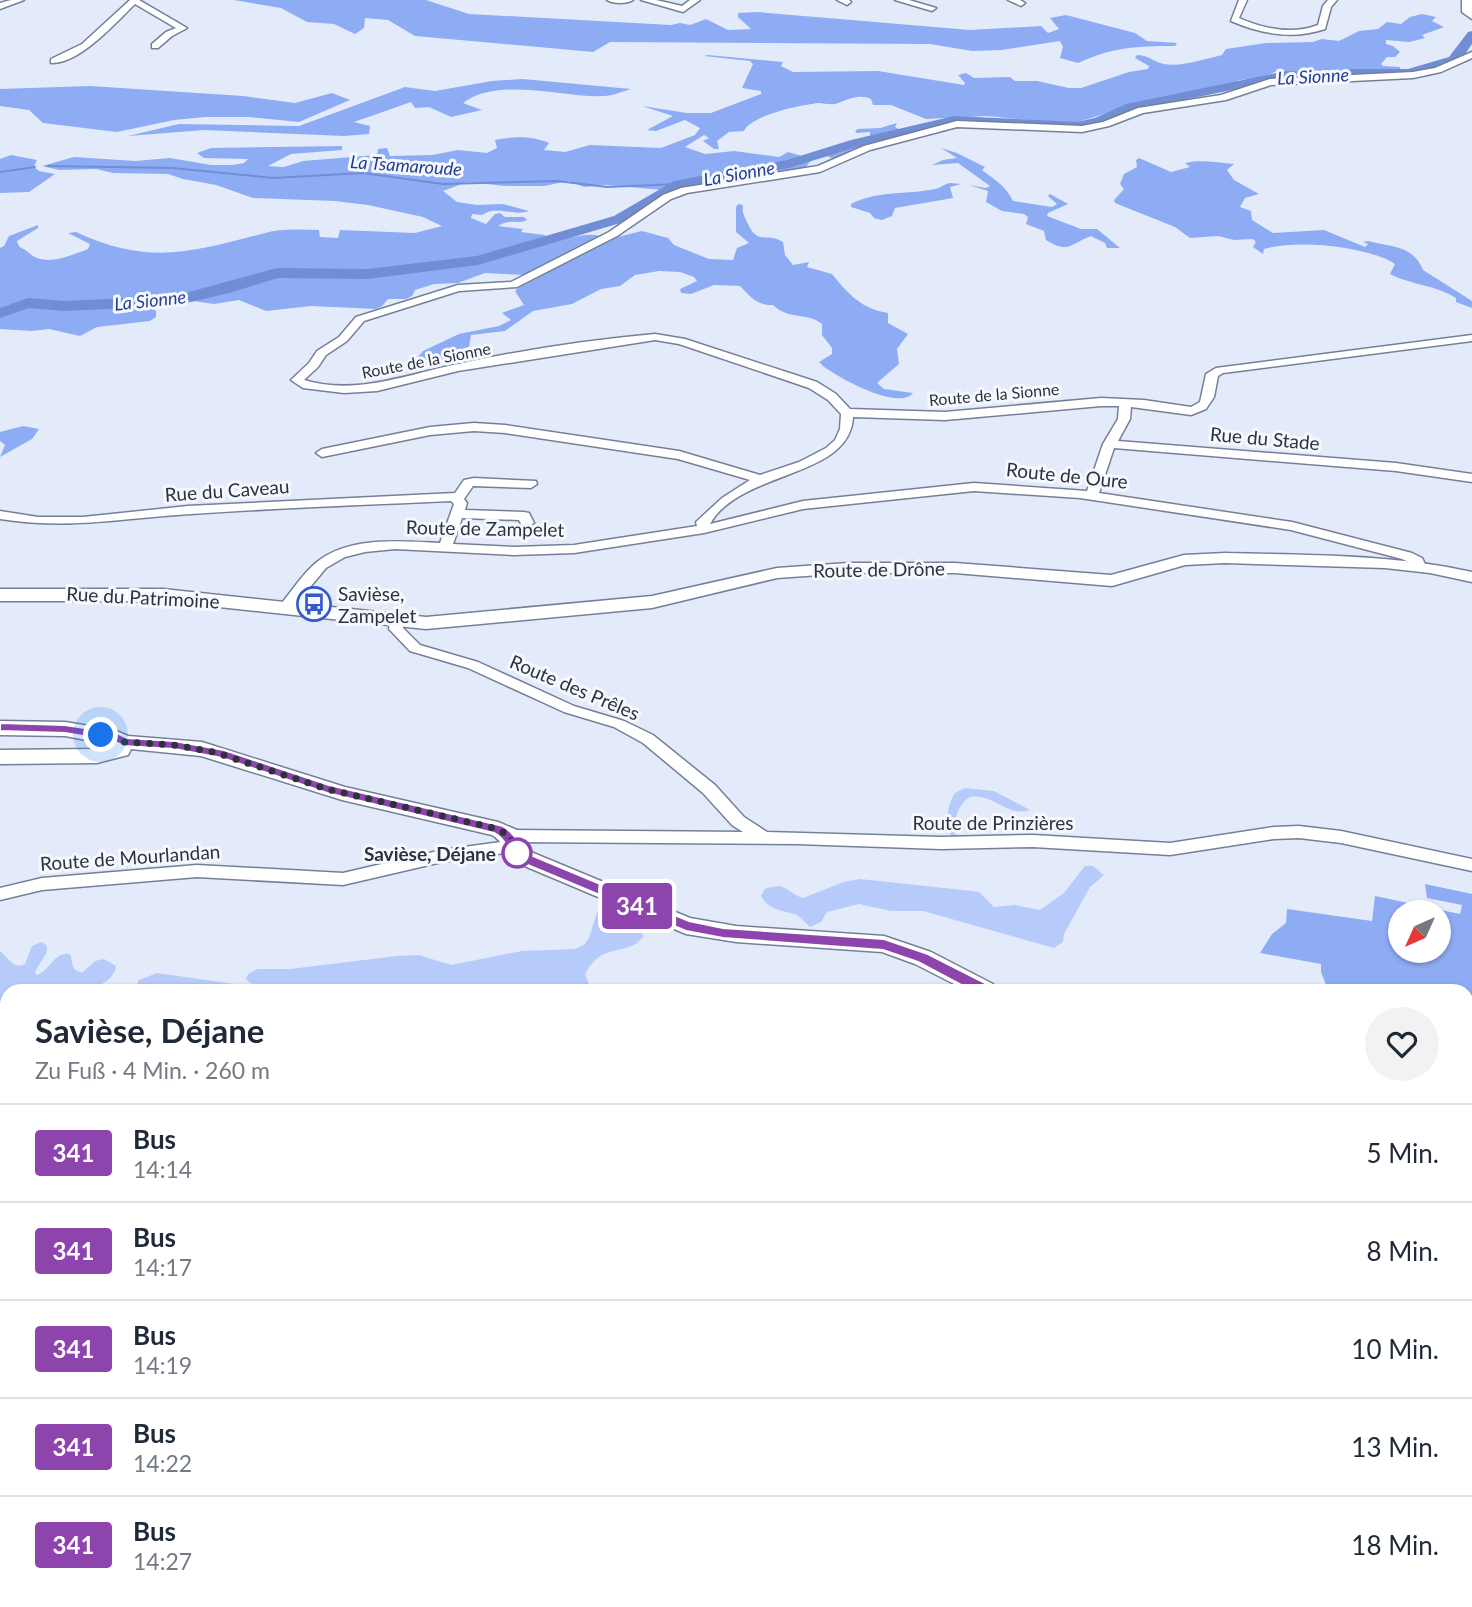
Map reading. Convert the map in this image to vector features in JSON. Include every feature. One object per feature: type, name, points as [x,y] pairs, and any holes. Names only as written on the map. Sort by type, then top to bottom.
[{"type":"street","points":[[0,6],[20,0]]},
{"type":"street","points":[[54,61],[85,46],[135,0],[183,28],[169,34],[155,46]]},
{"type":"street","points":[[611,0],[629,0]]},
{"type":"street","points":[[645,0],[683,9]]},
{"type":"street","points":[[673,15],[696,0]]},
{"type":"street","points":[[900,0],[932,8]]},
{"type":"street","points":[[1243,0],[1234,17],[1236,19],[1263,28],[1294,33],[1312,31],[1323,26],[1327,6],[1333,0]]},
{"type":"street","points":[[1468,0],[1467,10],[1472,16]]},
{"type":"street","name":"Route de la Sionne","points":[[1472,55],[1441,69],[1413,75],[1270,82],[1226,97],[1141,110],[1107,124],[1082,129],[957,124],[867,148],[815,170],[685,190],[667,197],[613,234],[513,285],[458,288],[360,319],[343,339],[321,353],[314,365],[297,380],[303,384],[344,389],[377,387],[458,367],[655,337],[681,341],[810,384],[827,393],[847,413],[916,417],[1067,404],[1125,403],[1198,410],[1206,403],[1212,374],[1220,370],[1472,338]]},
{"type":"street","points":[[1092,496],[1109,444],[1120,428],[1125,403]]},
{"type":"street","points":[[704,528],[703,522],[723,502],[761,479],[828,453],[844,435],[847,413]]},
{"type":"street","points":[[322,453],[430,431],[474,427],[505,429],[690,457],[761,479]]},
{"type":"street","name":"Rue du Stade","points":[[1109,444],[1396,467],[1472,478]]},
{"type":"street","name":"Rue du Caveau","points":[[0,516],[37,521],[83,521],[188,510],[458,499],[469,483],[531,484]]},
{"type":"street","name":"Route de Oure","points":[[704,528],[803,505],[946,489],[1019,488],[1092,496],[1292,526],[1407,556],[1417,561],[1419,566]]},
{"type":"street","points":[[445,547],[461,503],[458,499]]},
{"type":"street","points":[[456,514],[524,516],[527,523]]},
{"type":"street","name":"Route de Zampelet","points":[[286,607],[321,565],[341,554],[387,546],[514,551],[566,550],[704,528]]},
{"type":"street","name":"Route de Drône","points":[[286,607],[397,621],[449,622],[684,597],[777,573],[848,568],[966,568],[1105,581],[1126,578],[1178,562],[1211,558],[1352,561],[1419,566],[1472,577]]},
{"type":"street","name":"Rue du Patrimoine","points":[[0,595],[124,594],[286,607]]},
{"type":"street","name":"Route des Prêles","points":[[397,621],[396,629],[415,648],[473,665],[569,709],[619,724],[648,739],[709,789],[738,821],[763,837]]},
{"type":"street","points":[[0,728],[65,729],[117,737],[124,742],[174,745],[224,754],[327,789],[494,828],[511,841],[516,852],[528,860],[686,926],[723,933],[884,944],[923,958],[973,984]]},
{"type":"street","points":[[0,757],[36,754],[106,756],[121,750],[124,742]]},
{"type":"street","name":"Route de Prinzières","points":[[511,841],[763,837],[941,843],[1046,841],[1177,849],[1274,833],[1299,832],[1341,837],[1472,865]]},
{"type":"street","name":"Route de Mourlandan","points":[[0,894],[42,884],[198,871],[343,879],[511,841]]},
{"type":"shaded area","points":[[234,0],[426,0],[469,14],[671,25],[690,25],[706,19],[728,30],[751,29],[738,17],[738,13],[757,12],[970,30],[1041,26],[1048,33],[1059,29],[1050,18],[1066,15],[1135,33],[1147,41],[1177,43],[1175,46],[1137,47],[1114,51],[1078,63],[1060,58],[1063,47],[1060,41],[1002,50],[972,51],[930,44],[610,42],[593,52],[415,36],[388,20],[365,18],[364,28],[355,34],[334,24],[307,22],[281,8]]},
{"type":"shaded area","points":[[1422,14],[1436,17],[1432,21],[1444,27],[1422,35],[1425,38],[1409,42],[1386,40],[1386,44],[1400,52],[1395,57],[1387,57],[1381,64],[1400,67],[1400,70],[1298,73],[1279,70],[1264,77],[1237,81],[1239,85],[1236,87],[1141,103],[1071,124],[987,116],[926,119],[891,105],[873,105],[871,99],[857,97],[835,104],[800,106],[766,116],[748,125],[744,131],[729,132],[717,141],[719,149],[714,149],[703,141],[709,138],[704,135],[685,147],[705,154],[734,151],[779,157],[788,152],[806,157],[870,138],[870,132],[857,133],[855,131],[858,129],[880,128],[897,123],[895,127],[900,130],[913,130],[851,150],[849,155],[836,160],[827,156],[811,160],[806,167],[798,171],[752,174],[731,180],[698,178],[663,190],[606,185],[584,187],[569,181],[544,186],[467,182],[443,191],[457,202],[477,205],[503,204],[529,211],[517,213],[499,210],[482,215],[472,214],[471,218],[486,224],[495,214],[500,213],[505,217],[524,217],[527,220],[506,222],[498,226],[545,235],[545,238],[539,241],[483,256],[480,258],[483,261],[564,239],[593,235],[602,237],[525,275],[485,273],[458,283],[434,284],[415,290],[412,296],[406,299],[388,299],[376,309],[311,306],[266,311],[239,300],[214,304],[193,301],[189,297],[155,302],[151,306],[156,311],[156,317],[150,321],[97,327],[80,336],[49,329],[0,329],[0,248],[9,236],[38,225],[38,228],[17,241],[20,247],[34,257],[49,260],[88,249],[90,244],[68,233],[76,232],[126,249],[170,252],[215,246],[278,230],[319,230],[320,237],[338,238],[340,230],[415,233],[442,226],[423,217],[368,205],[253,198],[216,185],[168,174],[113,173],[96,169],[59,170],[42,166],[74,157],[135,161],[170,158],[211,165],[233,165],[244,163],[248,159],[204,158],[197,153],[211,148],[342,146],[342,150],[291,154],[268,166],[284,167],[303,161],[377,155],[378,149],[387,148],[390,156],[432,155],[458,150],[487,153],[497,148],[495,140],[515,137],[543,141],[549,143],[544,150],[565,152],[590,145],[661,148],[695,135],[700,128],[685,120],[656,131],[647,130],[673,116],[642,106],[687,113],[711,113],[761,94],[761,91],[742,88],[753,64],[750,61],[704,56],[708,55],[783,62],[781,66],[793,72],[878,71],[964,85],[958,75],[966,73],[974,78],[1010,77],[1015,81],[1037,81],[1081,88],[1129,72],[1148,69],[1149,66],[1135,58],[1137,55],[1164,64],[1186,64],[1222,55],[1226,49],[1322,39],[1339,41],[1359,31],[1378,29],[1387,22],[1401,24],[1410,17]]},
{"type":"shaded area","points":[[523,79],[631,89],[604,96],[512,89],[494,91],[477,95],[463,103],[482,110],[451,117],[429,107],[415,108],[411,102],[354,122],[370,126],[369,134],[344,136],[204,130],[128,136],[179,124],[299,126],[405,87],[435,91],[492,81]]},
{"type":"shaded area","points":[[90,86],[243,96],[295,103],[332,93],[350,100],[299,122],[249,117],[205,117],[174,120],[117,132],[43,123],[29,110],[0,106],[0,89]]},
{"type":"shaded area","points":[[941,148],[985,167],[982,170],[1004,187],[1013,201],[1052,207],[1057,204],[1048,196],[1050,194],[1068,204],[1048,213],[1047,216],[1081,229],[1097,229],[1120,248],[1107,248],[1105,243],[1091,236],[1065,247],[1046,240],[1044,231],[1026,224],[1028,217],[1024,214],[1002,211],[986,202],[988,191],[969,185],[986,188],[990,186],[958,163],[932,165],[957,158]]},
{"type":"shaded area","points":[[11,155],[37,160],[34,167],[39,171],[55,174],[29,192],[0,193],[0,159]]},
{"type":"shaded area","points":[[1139,158],[1171,172],[1190,167],[1185,163],[1191,162],[1234,164],[1227,170],[1234,180],[1259,194],[1245,198],[1240,207],[1251,211],[1252,220],[1273,233],[1324,230],[1365,247],[1368,244],[1363,242],[1368,241],[1400,248],[1413,256],[1423,270],[1472,301],[1472,308],[1456,302],[1456,298],[1440,290],[1390,274],[1395,264],[1368,253],[1331,246],[1294,245],[1264,249],[1263,254],[1253,247],[1256,242],[1253,239],[1234,240],[1218,236],[1190,238],[1175,227],[1115,203],[1114,200],[1124,189],[1120,184],[1124,174],[1137,167],[1136,160]]},
{"type":"shaded area","points":[[950,183],[961,184],[950,187],[953,198],[895,208],[892,216],[882,220],[851,207],[851,204],[872,197],[924,191]]},
{"type":"shaded area","points":[[738,204],[743,205],[744,216],[755,234],[783,242],[785,255],[793,265],[809,262],[807,267],[832,274],[856,300],[888,313],[888,323],[908,334],[897,349],[899,364],[877,383],[884,389],[913,393],[905,398],[882,396],[855,385],[823,366],[819,362],[832,354],[832,348],[822,335],[822,324],[816,320],[785,313],[773,305],[758,302],[740,286],[714,285],[691,294],[681,293],[680,289],[697,281],[694,277],[680,272],[659,271],[635,275],[620,286],[601,289],[572,304],[533,311],[505,331],[471,335],[469,347],[440,362],[424,366],[408,365],[408,362],[416,359],[423,351],[459,334],[499,326],[511,320],[502,313],[524,305],[515,291],[518,288],[613,238],[642,231],[668,238],[674,245],[709,259],[733,260],[737,248],[749,243],[736,232]]},
{"type":"shaded area","points":[[23,426],[39,429],[32,439],[0,457],[5,445],[0,441],[0,432]]},
{"type":"shaded area","points":[[965,788],[994,791],[1030,810],[1015,811],[986,798],[970,797],[965,800],[956,816],[957,838],[952,838],[947,822],[948,809],[955,793]]},
{"type":"shaded area","points":[[1085,866],[1093,866],[1104,875],[1090,887],[1064,934],[1063,942],[1054,948],[923,911],[891,911],[859,904],[827,912],[821,922],[810,927],[797,915],[772,907],[761,896],[765,889],[778,886],[803,898],[844,882],[860,879],[979,892],[994,907],[1015,905],[1040,910],[1064,893]]},
{"type":"shaded area","points":[[1425,884],[1472,894],[1472,984],[1326,984],[1321,964],[1260,953],[1272,934],[1286,923],[1287,909],[1372,921],[1375,896],[1394,900],[1388,900],[1388,963],[1451,963],[1451,912],[1460,914],[1462,905],[1451,903],[1451,900],[1427,898]]},
{"type":"shaded area","points":[[613,906],[634,916],[643,937],[630,947],[599,957],[585,974],[589,984],[255,984],[246,979],[248,974],[257,969],[290,969],[397,956],[419,955],[451,965],[522,951],[575,949],[584,945],[589,938],[597,912],[603,907]]},
{"type":"shaded area","points":[[42,942],[47,946],[35,973],[37,975],[60,955],[65,954],[70,954],[73,966],[79,972],[83,972],[95,961],[104,959],[116,966],[111,977],[102,984],[0,984],[0,951],[14,964],[21,965],[25,964],[32,946]]},
{"type":"shaded area","points":[[157,973],[234,984],[137,984],[139,980]]},
{"type":"waterway","name":"La Sionne","points":[[0,313],[28,303],[64,306],[174,301],[223,290],[277,273],[367,274],[478,260],[619,219],[679,184],[789,164],[856,143],[954,120],[1077,126],[1099,121],[1126,108],[1286,75],[1318,77],[1350,73],[1409,73],[1454,60],[1472,35]]},
{"type":"waterway","name":"La Tsamaroude","points":[[48,166],[173,168],[273,178],[363,173],[443,184],[557,181],[607,187],[679,184]]},
{"type":"waterway","name":"La Tsamaroude","points":[[0,172],[35,167]]},
{"type":"bus line","name":"341","points":[[0,728],[65,729],[117,737],[124,742],[174,745],[224,754],[327,789],[499,829],[509,835],[514,849],[523,857],[686,926],[723,933],[857,940],[884,944],[923,958],[973,984]]},
{"type":"place","name":"Savièse, Zampelet","points":[[314,604]]},
{"type":"place","name":"Savièse, Déjane","points":[[517,853]]},
{"type":"route","points":[[101,735],[117,737],[124,742],[174,745],[214,752],[327,789],[494,828],[509,835],[517,853]]}]
